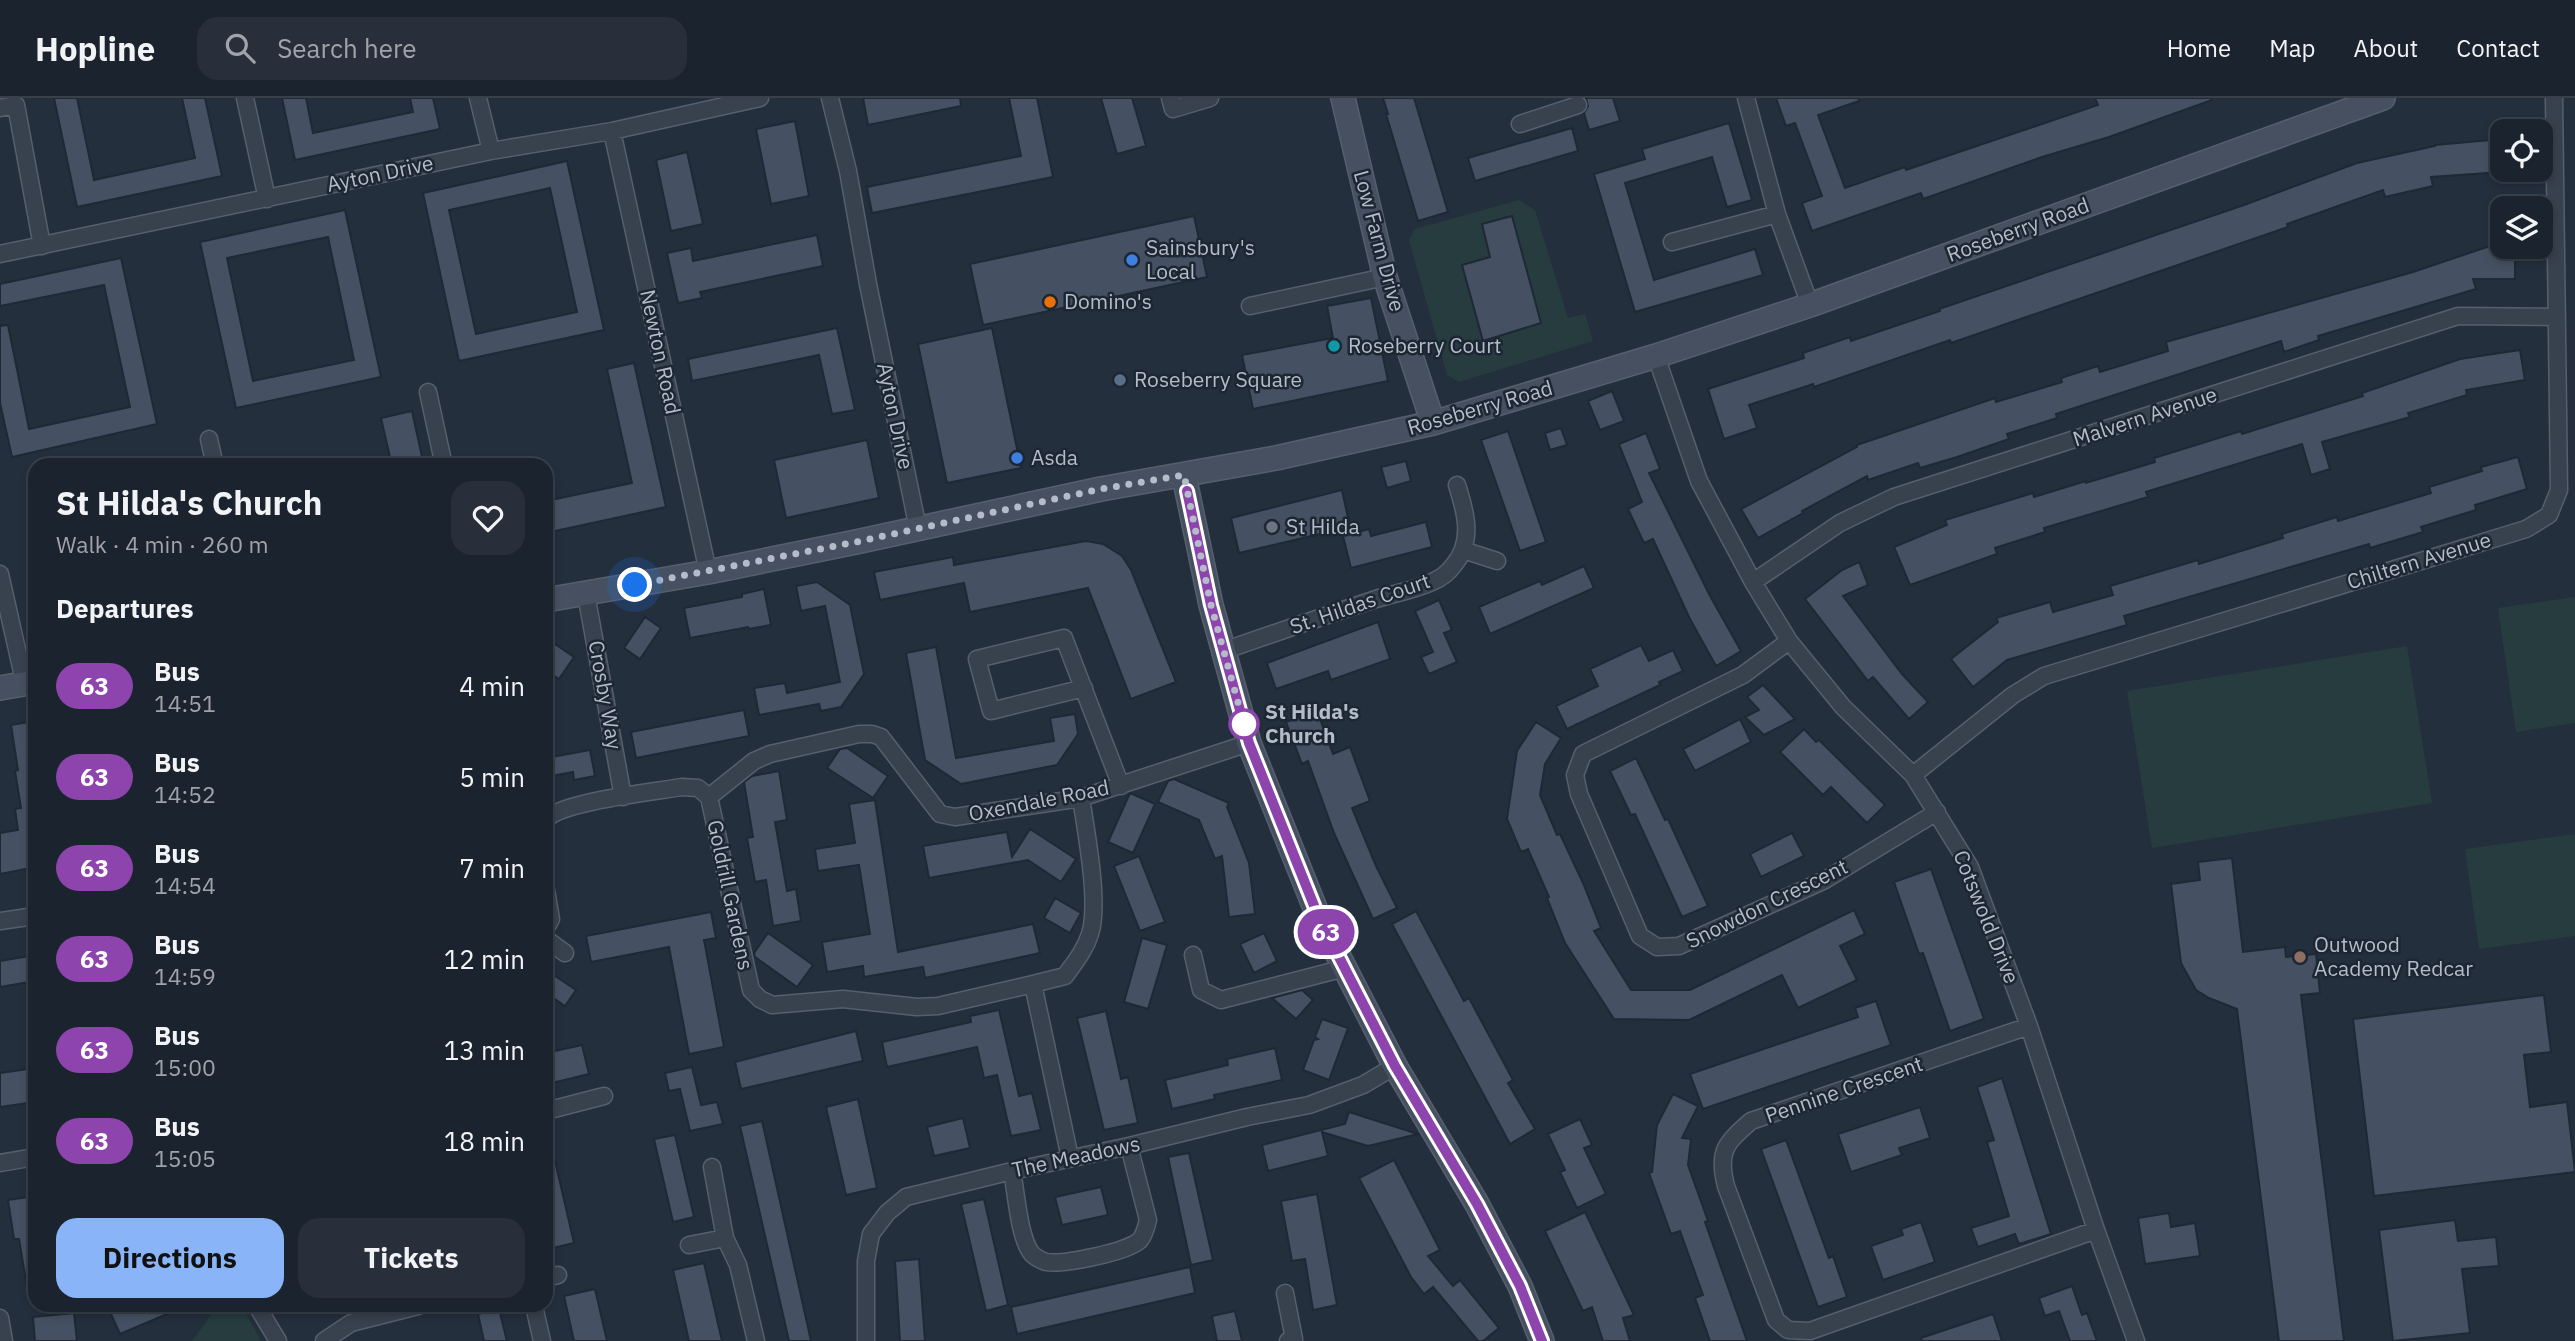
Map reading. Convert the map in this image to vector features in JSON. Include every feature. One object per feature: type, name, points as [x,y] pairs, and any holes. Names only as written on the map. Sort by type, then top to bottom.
[{"type":"street","points":[[245,98],[267,199]]},
{"type":"street","points":[[478,98],[491,151]]},
{"type":"street","name":"Ayton Drive","points":[[0,254],[491,151],[612,131],[761,98]]},
{"type":"street","name":"Ayton Drive","points":[[830,98],[848,171],[918,529]]},
{"type":"street","points":[[1170,98],[1173,109],[1210,98]]},
{"type":"street","name":"Low Farm Drive","points":[[1343,98],[1385,277],[1433,424]]},
{"type":"street","points":[[1543,98],[1548,115]]},
{"type":"street","points":[[1746,98],[1777,214],[1810,305]]},
{"type":"street","name":"Roseberry Road","points":[[553,599],[708,572],[1101,489],[1184,475],[1433,424],[1656,356],[1810,305],[2383,98]]},
{"type":"street","name":"Chiltern Avenue","points":[[1913,775],[2013,695],[2043,676],[2526,529],[2549,515],[2559,490],[2554,98]]},
{"type":"street","points":[[0,108],[16,105],[42,246]]},
{"type":"street","points":[[1520,124],[1578,105]]},
{"type":"street","name":"Newton Road","points":[[612,131],[708,572]]},
{"type":"street","points":[[1672,242],[1777,214]]},
{"type":"street","points":[[1251,306],[1385,277]]},
{"type":"street","name":"Malvern Avenue","points":[[1753,582],[1840,523],[1894,497],[2458,316],[2557,317]]},
{"type":"street","name":"Cotswold Drive","points":[[1656,356],[1699,481],[1753,582],[1789,641],[1843,707],[1913,775],[1970,867],[2029,1026],[2096,1230],[2136,1341]]},
{"type":"street","points":[[428,392],[441,458]]},
{"type":"street","points":[[209,439],[213,458]]},
{"type":"street","points":[[1184,475],[1211,605],[1249,743],[1319,918],[1395,1066],[1477,1204],[1520,1286],[1542,1341]]},
{"type":"street","points":[[1457,485],[1466,521],[1463,550],[1497,561]]},
{"type":"street","name":"St. Hildas Court","points":[[1223,651],[1374,599],[1430,583],[1453,566],[1463,550]]},
{"type":"street","points":[[0,574],[28,677]]},
{"type":"street","name":"Crosby Way","points":[[586,594],[623,797]]},
{"type":"street","points":[[1084,688],[991,711],[977,659],[1064,638],[1084,688],[1121,786]]},
{"type":"street","name":"Snowdon Crescent","points":[[1789,641],[1742,675],[1583,754],[1575,775],[1579,794],[1640,936],[1657,947],[1679,946],[1825,880],[1937,811]]},
{"type":"street","points":[[0,688],[28,684]]},
{"type":"street","name":"Oxendale Road","points":[[709,797],[754,761],[770,754],[859,734],[881,737],[940,814],[955,817],[1081,798],[1249,743]]},
{"type":"street","name":"Goldrill Gardens","points":[[553,813],[623,797],[682,787],[698,788],[709,797],[751,990],[772,1005],[843,999],[917,1007],[938,1006],[1065,976],[1085,948],[1091,930],[1090,864],[1081,798]]},
{"type":"street","points":[[0,921],[28,917]]},
{"type":"street","points":[[553,944],[565,953]]},
{"type":"street","points":[[1193,955],[1200,990],[1222,1000],[1345,968]]},
{"type":"street","points":[[1033,984],[1070,1158]]},
{"type":"street","name":"Pennine Crescent","points":[[2029,1026],[1751,1121],[1727,1142],[1722,1169],[1726,1186],[1776,1320],[1788,1330],[1810,1331],[2096,1230]]},
{"type":"street","name":"The Meadows","points":[[866,1341],[866,1261],[871,1234],[887,1213],[906,1197],[1309,1105],[1363,1085],[1395,1066]]},
{"type":"street","points":[[553,1109],[604,1096]]},
{"type":"street","points":[[1012,1171],[1026,1244],[1034,1255],[1045,1262],[1066,1261],[1124,1249],[1139,1241],[1147,1220],[1129,1146]]},
{"type":"street","points":[[0,1163],[28,1158]]},
{"type":"street","points":[[712,1167],[725,1238],[738,1265],[756,1341]]},
{"type":"street","points":[[689,1245],[725,1238]]},
{"type":"street","points":[[1285,1293],[1294,1339],[1288,1341]]},
{"type":"street","points":[[261,1312],[278,1341]]},
{"type":"street","points":[[324,1341],[351,1323],[394,1312]]},
{"type":"street","points":[[535,1312],[542,1341]]},
{"type":"street","points":[[0,1318],[4,1341]]},
{"type":"green space","points":[[1519,200],[1535,210],[1568,318],[1585,314],[1593,341],[1459,382],[1447,375],[1409,240],[1415,229]]},
{"type":"green space","points":[[2575,597],[2575,723],[2516,732],[2498,608]]},
{"type":"green space","points":[[2407,646],[2432,803],[2152,848],[2127,691]]},
{"type":"green space","points":[[2575,834],[2575,936],[2479,949],[2465,849]]},
{"type":"green space","points":[[214,1312],[245,1312],[261,1341],[192,1341]]},
{"type":"building","points":[[54,98],[77,98],[94,180],[195,158],[182,98],[205,98],[222,176],[77,207]]},
{"type":"building","points":[[282,98],[306,98],[313,133],[413,112],[410,98],[433,98],[440,129],[295,160]]},
{"type":"building","points":[[863,98],[960,98],[961,106],[868,125]]},
{"type":"building","points":[[1009,98],[1037,98],[1053,177],[872,213],[867,187],[1021,156]]},
{"type":"building","points":[[1101,98],[1132,98],[1146,146],[1117,154]]},
{"type":"building","points":[[1383,98],[1414,98],[1448,212],[1418,221]]},
{"type":"building","points":[[1586,98],[1613,98],[1620,121],[1589,130],[1584,113],[1588,106]]},
{"type":"building","points":[[1776,98],[1858,98],[1859,101],[1818,115],[1845,188],[2098,105],[2095,98],[2212,100],[1923,199],[1921,193],[1812,231],[1802,203],[1822,196],[1795,123],[1786,126]]},
{"type":"building","points":[[795,121],[809,196],[771,204],[756,129]]},
{"type":"building","points":[[1729,123],[1752,200],[1727,207],[1712,157],[1625,183],[1654,280],[1755,249],[1763,275],[1635,312],[1594,174],[1645,159],[1642,149]]},
{"type":"building","points":[[1572,128],[1578,151],[1475,181],[1468,158]]},
{"type":"building","points":[[2490,140],[2490,173],[2431,177],[2433,186],[2385,197],[2383,190],[2287,224],[2288,227],[1951,343],[1950,340],[1814,387],[1813,384],[1749,405],[1757,428],[1724,439],[1708,389],[1804,358],[1803,353],[1850,337],[1851,341],[1940,311],[1939,309],[2244,205],[2357,163],[2435,145]]},
{"type":"building","points":[[687,152],[703,224],[671,231],[656,160]]},
{"type":"building","points":[[567,161],[604,330],[459,361],[423,193]],"holes":[[[550,188],[577,312],[476,334],[449,210]]]},
{"type":"building","points":[[345,210],[381,377],[236,408],[200,242]],"holes":[[[328,237],[354,360],[253,381],[227,258]]]},
{"type":"building","points":[[1194,216],[1207,277],[983,325],[970,264]]},
{"type":"building","points":[[1512,216],[1541,323],[1483,341],[1462,265],[1490,257],[1482,224]]},
{"type":"building","points":[[817,235],[823,266],[700,292],[702,298],[678,303],[667,253],[691,248],[693,261]]},
{"type":"building","points":[[2490,246],[2490,259],[2515,259],[2515,279],[2473,279],[2476,289],[2318,336],[2319,340],[2284,352],[2281,341],[2056,414],[2057,418],[2007,434],[2009,439],[1957,457],[1920,468],[1918,463],[1868,480],[1867,476],[1758,538],[1741,509],[1857,445],[1995,398],[1996,402],[2062,382],[2061,378],[2098,366],[2100,372],[2168,351],[2166,342],[2413,272]]},
{"type":"building","points":[[121,258],[157,424],[12,457],[0,403],[0,326],[8,325],[29,429],[130,407],[104,285],[0,306],[0,284]]},
{"type":"building","name":"Roseberry Court","points":[[1371,298],[1388,381],[1253,409],[1242,355],[1333,338],[1327,306]]},
{"type":"building","points":[[837,328],[855,410],[832,414],[819,355],[692,381],[688,359]]},
{"type":"building","points":[[992,328],[1021,468],[947,483],[918,344]]},
{"type":"building","points":[[2520,350],[2525,380],[2466,390],[2467,395],[2408,413],[2410,417],[2322,442],[2330,469],[2311,475],[2302,444],[2146,492],[2148,497],[2044,528],[2045,532],[1995,548],[1997,554],[1910,585],[1894,547],[1947,525],[1945,520],[2033,493],[2034,497],[2155,462],[2154,458],[2363,396],[2362,393],[2460,359]]},
{"type":"building","points":[[634,363],[666,507],[553,531],[553,500],[632,483],[607,369]]},
{"type":"building","points":[[1612,391],[1624,421],[1600,430],[1588,401]]},
{"type":"building","points":[[412,411],[422,458],[390,458],[381,418]]},
{"type":"building","points":[[1561,428],[1567,445],[1550,450],[1545,433]]},
{"type":"building","points":[[1508,431],[1546,542],[1520,551],[1481,440]]},
{"type":"building","points":[[1646,433],[1660,469],[1649,473],[1709,594],[1741,651],[1716,666],[1690,619],[1653,539],[1644,543],[1628,509],[1642,502],[1619,444]]},
{"type":"building","points":[[867,440],[879,498],[786,518],[774,460]]},
{"type":"building","points":[[2518,457],[2527,489],[2475,505],[2476,510],[2421,527],[2423,532],[2370,548],[2369,544],[2124,616],[2127,625],[2007,660],[1973,687],[1951,659],[1998,622],[1996,618],[2050,602],[2053,612],[2113,595],[2110,586],[2198,560],[2199,564],[2283,538],[2282,534],[2337,517],[2338,521],[2431,493],[2429,487],[2482,471],[2481,467]]},
{"type":"building","points":[[1406,461],[1411,481],[1387,488],[1381,467]]},
{"type":"building","name":"St Hilda","points":[[1342,490],[1350,527],[1239,553],[1231,518]]},
{"type":"building","points":[[1426,522],[1432,547],[1351,568],[1343,536],[1369,529],[1371,536]]},
{"type":"building","points":[[1086,541],[1103,544],[1122,556],[1131,570],[1176,682],[1131,699],[1088,588],[970,612],[964,583],[880,600],[874,572],[953,557],[954,565]]},
{"type":"building","points":[[1859,562],[1868,585],[1843,596],[1902,674],[1928,702],[1909,719],[1873,677],[1868,681],[1805,599],[1842,570]]},
{"type":"building","points":[[1584,566],[1594,588],[1490,634],[1479,607],[1540,581],[1542,585]]},
{"type":"building","points":[[817,582],[850,605],[864,674],[841,707],[821,711],[819,704],[759,715],[754,688],[785,683],[787,693],[840,682],[825,606],[801,611],[796,586]]},
{"type":"building","points":[[764,589],[771,625],[690,638],[684,608],[742,597],[742,594]]},
{"type":"building","points":[[1439,600],[1452,630],[1444,633],[1457,662],[1429,674],[1421,657],[1433,652],[1415,611]]},
{"type":"building","points":[[645,617],[661,628],[640,659],[624,648]]},
{"type":"building","points":[[1378,622],[1390,659],[1331,680],[1328,671],[1276,689],[1267,663]]},
{"type":"building","points":[[553,643],[574,657],[559,679],[553,675]]},
{"type":"building","points":[[1641,645],[1649,661],[1673,650],[1683,671],[1659,682],[1660,685],[1567,729],[1556,706],[1598,686],[1590,669]]},
{"type":"building","points":[[936,647],[956,758],[1054,741],[1050,718],[1075,714],[1078,734],[1057,765],[961,784],[925,760],[906,653]]},
{"type":"building","points":[[1763,685],[1795,719],[1764,735],[1745,717],[1759,710],[1747,697]]},
{"type":"building","points":[[744,710],[749,736],[636,758],[631,732]]},
{"type":"building","points":[[1317,711],[1333,754],[1350,747],[1370,801],[1352,808],[1397,908],[1373,919],[1334,833],[1308,761],[1302,764],[1286,722]]},
{"type":"building","points":[[1740,719],[1751,742],[1695,771],[1683,749]]},
{"type":"building","points":[[28,722],[28,873],[26,869],[0,874],[0,833],[18,830],[15,809],[21,808],[11,725]]},
{"type":"building","points":[[1536,722],[1561,738],[1545,764],[1540,795],[1557,835],[1560,834],[1583,883],[1601,928],[1594,931],[1631,990],[1690,990],[1854,910],[1865,934],[1840,946],[1857,980],[1798,1008],[1782,975],[1689,1020],[1614,1019],[1565,943],[1528,849],[1521,852],[1507,819],[1517,751]]},
{"type":"building","points":[[1804,729],[1816,742],[1819,740],[1885,805],[1867,823],[1831,787],[1823,795],[1780,752]]},
{"type":"building","points":[[847,748],[888,776],[873,798],[827,768],[840,749]]},
{"type":"building","points":[[590,750],[595,776],[574,780],[573,772],[553,776],[553,757]]},
{"type":"building","points":[[1636,758],[1708,906],[1682,917],[1635,814],[1631,815],[1610,771]]},
{"type":"building","points":[[779,771],[787,820],[775,822],[787,891],[796,889],[801,921],[773,926],[766,880],[755,882],[747,838],[753,837],[744,782],[752,776]]},
{"type":"building","points":[[1174,779],[1229,803],[1227,807],[1249,863],[1255,914],[1229,917],[1222,856],[1215,859],[1199,820],[1158,802],[1168,781]]},
{"type":"building","points":[[1130,793],[1155,804],[1133,853],[1108,842]]},
{"type":"building","points":[[875,800],[898,952],[1033,924],[1040,953],[925,978],[923,967],[864,977],[863,966],[827,972],[822,942],[870,934],[859,865],[818,871],[815,849],[855,843],[849,804]]},
{"type":"building","points":[[1030,829],[1076,859],[1061,882],[1028,860],[929,878],[923,846],[1007,832],[1012,857]]},
{"type":"building","points":[[1792,833],[1804,856],[1761,877],[1750,854]]},
{"type":"building","points":[[1139,856],[1165,922],[1140,931],[1114,866]]},
{"type":"building","points":[[2232,858],[2243,952],[2285,947],[2286,957],[2316,954],[2320,993],[2301,995],[2344,1341],[2279,1341],[2237,1009],[2196,990],[2181,963],[2171,884],[2200,880],[2198,862]]},
{"type":"building","points":[[1931,869],[1984,1019],[1950,1031],[1923,953],[1919,954],[1894,882]]},
{"type":"building","points":[[1055,898],[1081,913],[1070,933],[1044,918]]},
{"type":"building","points":[[1416,911],[1464,1001],[1469,998],[1513,1080],[1508,1083],[1535,1129],[1510,1144],[1392,924]]},
{"type":"building","points":[[711,912],[716,938],[704,940],[724,1047],[689,1054],[669,947],[591,962],[586,936]]},
{"type":"building","points":[[768,933],[813,965],[797,987],[755,957],[754,953]]},
{"type":"building","points":[[1264,933],[1277,961],[1254,973],[1240,944]]},
{"type":"building","points":[[1142,938],[1167,945],[1148,1009],[1124,1002]]},
{"type":"building","points":[[28,956],[28,982],[0,987],[0,961]]},
{"type":"building","points":[[553,975],[576,990],[565,1006],[553,998]]},
{"type":"building","points":[[1302,990],[1313,1000],[1296,1019],[1272,998]]},
{"type":"building","points":[[2544,995],[2551,1052],[2524,1055],[2530,1107],[2567,1102],[2575,1172],[2374,1196],[2353,1019]]},
{"type":"building","points":[[1876,1001],[1891,1045],[1703,1109],[1690,1074],[1858,1017],[1855,1008]]},
{"type":"building","points":[[999,1010],[1019,1096],[1032,1093],[1041,1130],[1011,1136],[997,1075],[984,1078],[977,1047],[887,1067],[882,1042],[971,1022],[970,1016]]},
{"type":"building","points":[[1106,1011],[1121,1079],[1128,1077],[1138,1123],[1104,1130],[1077,1018]]},
{"type":"building","points":[[1322,1019],[1348,1028],[1329,1080],[1303,1070],[1314,1040],[1318,1039],[1315,1037]]},
{"type":"building","points":[[856,1031],[863,1061],[741,1089],[735,1062]]},
{"type":"building","points":[[582,1045],[589,1074],[553,1083],[553,1051]]},
{"type":"building","points":[[1275,1048],[1282,1080],[1214,1095],[1215,1099],[1172,1109],[1165,1080],[1228,1065],[1227,1059]]},
{"type":"building","points":[[692,1067],[701,1105],[717,1102],[723,1124],[690,1131],[680,1089],[669,1091],[665,1073]]},
{"type":"building","points":[[28,1069],[28,1103],[0,1107],[0,1073]]},
{"type":"building","points":[[2002,1078],[2051,1234],[2019,1244],[2015,1234],[1978,1247],[1971,1228],[2009,1216],[1987,1142],[1994,1140],[1977,1087]]},
{"type":"building","points":[[1673,1094],[1698,1106],[1682,1138],[1691,1139],[1688,1165],[1747,1341],[1710,1341],[1695,1298],[1703,1295],[1680,1231],[1671,1234],[1649,1173],[1652,1172],[1657,1125]]},
{"type":"building","points":[[858,1099],[877,1188],[846,1195],[826,1107]]},
{"type":"building","points":[[1920,1107],[1930,1138],[1899,1148],[1902,1155],[1851,1172],[1838,1134]]},
{"type":"building","points":[[1349,1112],[1418,1134],[1368,1146],[1322,1132],[1328,1156],[1268,1171],[1262,1145],[1345,1124]]},
{"type":"building","points":[[963,1118],[970,1148],[934,1156],[927,1127]]},
{"type":"building","points":[[1580,1119],[1592,1145],[1584,1148],[1606,1194],[1577,1208],[1560,1172],[1565,1170],[1548,1134]]},
{"type":"building","points":[[762,1121],[811,1341],[789,1341],[740,1126]]},
{"type":"building","points":[[675,1135],[694,1217],[673,1222],[654,1139]]},
{"type":"building","points":[[1786,1140],[1829,1258],[1833,1256],[1847,1297],[1818,1307],[1761,1149]]},
{"type":"building","points":[[553,1152],[574,1243],[553,1248]]},
{"type":"building","points":[[1189,1153],[1213,1260],[1191,1265],[1168,1157]]},
{"type":"building","points":[[1394,1160],[1440,1250],[1428,1256],[1453,1286],[1460,1280],[1499,1328],[1483,1341],[1478,1341],[1433,1287],[1424,1294],[1411,1277],[1359,1178]]},
{"type":"building","points":[[1101,1187],[1108,1215],[1062,1225],[1055,1197]]},
{"type":"building","points":[[1317,1194],[1337,1305],[1313,1310],[1305,1259],[1292,1261],[1281,1201]]},
{"type":"building","points":[[28,1197],[28,1281],[19,1239],[14,1239],[8,1200]]},
{"type":"building","points":[[984,1199],[1008,1305],[986,1311],[961,1204]]},
{"type":"building","points":[[1585,1212],[1634,1315],[1623,1318],[1630,1341],[1603,1341],[1592,1307],[1583,1311],[1545,1231]]},
{"type":"building","points":[[2169,1213],[2171,1227],[2195,1223],[2200,1256],[2145,1264],[2138,1218]]},
{"type":"building","points":[[2455,1220],[2458,1241],[2496,1237],[2499,1266],[2462,1269],[2470,1333],[2393,1341],[2379,1230]]},
{"type":"building","points":[[1921,1222],[1935,1262],[1883,1280],[1871,1246],[1903,1235],[1901,1229]]},
{"type":"building","points":[[919,1259],[925,1341],[900,1341],[895,1261]]},
{"type":"building","points":[[704,1263],[722,1341],[689,1341],[673,1270]]},
{"type":"building","points":[[1190,1267],[1195,1293],[1017,1334],[1011,1307]]},
{"type":"building","points":[[2072,1286],[2082,1315],[2087,1313],[2097,1341],[2070,1341],[2059,1311],[2045,1316],[2039,1298]]},
{"type":"building","points":[[595,1289],[607,1341],[574,1341],[564,1296]]},
{"type":"building","points":[[1235,1311],[1242,1341],[1217,1341],[1212,1316]]},
{"type":"building","points":[[110,1312],[172,1312],[120,1334]]},
{"type":"building","points":[[500,1312],[507,1341],[484,1341],[478,1314]]},
{"type":"building","points":[[74,1313],[77,1341],[35,1341],[33,1317]]},
{"type":"building","points":[[1993,1314],[2002,1341],[1922,1341],[1921,1338]]},
{"type":"bus line","name":"63","points":[[1187,491],[1211,605],[1249,743],[1319,918],[1395,1066],[1477,1204],[1520,1286],[1542,1341]]},
{"type":"place","name":"Sainsbury's Local","points":[[1132,260]]},
{"type":"place","name":"Domino's","points":[[1050,302]]},
{"type":"place","name":"Roseberry Court","points":[[1334,346]]},
{"type":"place","name":"Roseberry Square","points":[[1120,380]]},
{"type":"place","name":"Asda","points":[[1017,458]]},
{"type":"place","name":"St Hilda","points":[[1272,527]]},
{"type":"place","name":"St Hilda's Church","points":[[1244,724]]},
{"type":"place","name":"Outwood Academy Redcar","points":[[2300,957]]},
{"type":"route","points":[[635,585],[856,542],[1101,489],[1184,475],[1211,605],[1244,724]]}]
